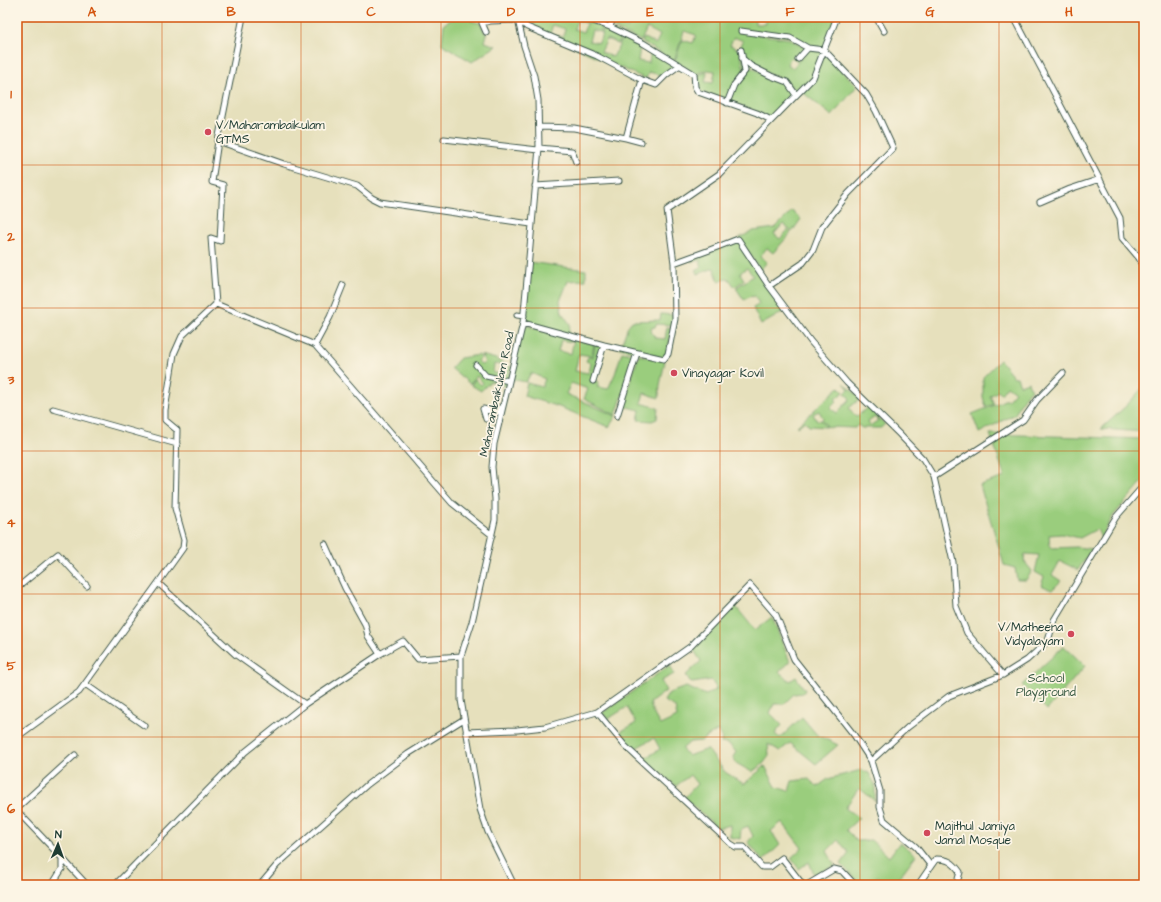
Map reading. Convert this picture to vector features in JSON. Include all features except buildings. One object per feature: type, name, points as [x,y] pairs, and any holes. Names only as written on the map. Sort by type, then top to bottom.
[{"type":"street","points":[[216,304],[211,238],[220,241],[223,185],[212,182],[218,141],[243,17]]},
{"type":"street","points":[[582,17],[643,43],[694,74],[698,92],[771,120]]},
{"type":"street","points":[[610,28],[612,17]]},
{"type":"street","points":[[523,323],[604,345],[664,359],[668,354],[675,319],[674,263],[666,210],[719,174],[813,78],[837,17]]},
{"type":"street","points":[[876,17],[884,31]]},
{"type":"street","points":[[1014,17],[1120,218],[1122,238],[1139,258],[1144,268]]},
{"type":"street","points":[[486,32],[482,24],[490,21],[518,19],[527,26],[596,56],[642,80],[656,85],[666,75],[680,65]]},
{"type":"street","name":"Maharambaikulam Road","points":[[514,885],[488,832],[480,809],[461,700],[461,656],[472,622],[495,520],[492,467],[494,444],[523,323],[539,149],[538,100],[534,76],[524,46],[518,19]]},
{"type":"street","points":[[741,31],[790,38],[808,48],[824,50],[866,94],[876,111],[892,148],[848,194],[822,227],[813,250],[803,263],[769,286]]},
{"type":"street","points":[[798,58],[808,48]]},
{"type":"street","points":[[728,103],[734,85],[745,71],[741,50]]},
{"type":"street","points":[[742,58],[751,66],[787,82],[796,95]]},
{"type":"street","points":[[626,138],[642,80]]},
{"type":"street","points":[[539,126],[574,128],[640,142]]},
{"type":"street","points":[[444,139],[572,151],[576,162]]},
{"type":"street","points":[[218,141],[284,164],[357,186],[372,198],[380,202],[531,224]]},
{"type":"street","points":[[1040,202],[1070,189],[1100,179]]},
{"type":"street","points":[[535,186],[619,181]]},
{"type":"street","points":[[674,263],[738,239],[769,286],[811,342],[847,383],[923,459],[934,477],[953,562],[956,606],[967,633],[1003,675]]},
{"type":"street","points":[[315,345],[330,318],[343,285]]},
{"type":"street","points":[[216,304],[315,345],[452,503],[492,535]]},
{"type":"street","points":[[17,737],[79,692],[182,548],[184,540],[175,508],[177,430],[165,420],[165,410],[174,354],[182,336],[216,304]]},
{"type":"street","points":[[517,316],[524,316]]},
{"type":"street","points":[[593,381],[604,345]]},
{"type":"street","points":[[617,416],[637,353]]},
{"type":"street","points":[[476,365],[486,376],[509,381]]},
{"type":"street","points":[[934,477],[1023,420],[1037,400],[1063,373]]},
{"type":"street","points":[[486,419],[483,409],[498,412],[504,404]]},
{"type":"street","points":[[53,409],[177,444]]},
{"type":"street","points":[[871,761],[908,727],[949,696],[1003,675],[1027,660],[1048,641],[1054,620],[1116,517],[1144,485]]},
{"type":"street","points":[[325,544],[365,624],[368,636],[380,654]]},
{"type":"street","points":[[17,588],[58,554],[87,586]]},
{"type":"street","points":[[158,583],[236,655],[305,704]]},
{"type":"street","points":[[466,732],[518,730],[545,727],[597,712],[691,646],[750,585],[776,616],[794,659],[854,735],[871,761],[880,791],[880,807],[884,820],[916,847],[931,866]]},
{"type":"street","points":[[115,885],[245,752],[305,704],[380,654],[403,641],[418,659],[461,656]]},
{"type":"street","points":[[85,684],[145,726]]},
{"type":"street","points":[[597,712],[625,746],[731,844],[736,847],[744,847],[762,867],[770,867],[782,858],[803,885]]},
{"type":"street","points":[[260,885],[277,865],[368,784],[408,754],[464,719]]},
{"type":"street","points":[[75,755],[17,810],[87,885]]},
{"type":"street","points":[[52,885],[62,869],[62,858]]},
{"type":"street","points":[[918,885],[936,859],[945,859],[955,866],[960,872],[958,885]]},
{"type":"street","points":[[807,885],[834,869],[842,871],[855,885]]},
{"type":"green space","points":[[456,17],[472,17],[471,21],[480,23],[487,34],[485,42],[496,46],[472,62],[442,44],[444,24]]},
{"type":"green space","points":[[519,17],[578,17],[587,21],[586,23],[577,20],[574,29],[583,32],[588,22],[601,26],[601,32],[592,30],[589,41],[599,43],[602,33],[602,26],[622,34],[618,44],[607,39],[601,52],[613,57],[623,34],[650,49],[640,48],[638,61],[649,63],[651,50],[679,65],[659,80],[660,75],[649,72],[646,79],[550,36],[551,34],[563,37],[565,29],[553,25],[549,36],[519,20]]},
{"type":"green space","points":[[614,17],[618,17],[617,25],[628,28],[630,17],[755,17],[755,24],[766,24],[766,17],[836,17],[824,49],[808,47],[791,37],[741,30],[740,32],[790,39],[806,48],[798,61],[791,57],[787,64],[793,68],[808,49],[823,51],[812,78],[797,94],[787,81],[771,75],[752,65],[747,60],[746,61],[750,67],[771,77],[787,82],[795,95],[771,119],[758,112],[729,102],[735,86],[746,71],[742,49],[740,48],[743,41],[734,37],[730,45],[740,50],[744,70],[734,84],[727,102],[699,91],[696,86],[696,75],[707,72],[705,82],[713,83],[715,71],[707,70],[695,74],[675,61],[682,40],[693,43],[696,35],[684,31],[674,61],[642,42],[644,38],[656,44],[660,35],[647,28],[641,41],[612,27]]},
{"type":"green space","points":[[825,52],[857,86],[832,116],[801,91],[814,79]]},
{"type":"green space","points":[[792,211],[801,219],[792,232],[783,224],[774,234],[780,239],[788,230],[791,233],[773,253],[767,248],[760,256],[767,262],[760,270],[739,238],[753,231],[775,228]]},
{"type":"green space","points":[[737,240],[785,311],[761,325],[753,308],[759,304],[755,296],[751,296],[744,300],[736,288],[753,276],[747,268],[740,273],[744,280],[735,287],[728,278],[719,282],[714,268],[698,274],[695,270],[702,267],[700,260],[692,262],[691,258]]},
{"type":"green space","points":[[529,262],[586,270],[586,280],[568,281],[560,301],[562,313],[570,324],[569,335],[524,323]]},
{"type":"green space","points":[[661,314],[674,315],[673,325],[656,324],[655,327],[651,328],[652,334],[655,338],[665,339],[667,327],[672,328],[667,354],[663,358],[620,348],[628,326],[632,321],[660,320]]},
{"type":"green space","points":[[524,325],[573,339],[572,342],[561,340],[558,351],[571,354],[574,339],[594,344],[592,356],[579,354],[575,371],[589,373],[591,363],[586,361],[588,357],[593,357],[595,344],[602,346],[591,382],[594,383],[595,380],[599,382],[597,387],[608,389],[615,374],[622,352],[636,355],[616,415],[584,399],[588,389],[571,383],[566,394],[616,416],[609,427],[559,407],[524,396],[527,383],[542,387],[545,379],[531,373],[526,382],[510,379]]},
{"type":"green space","points":[[479,355],[481,358],[478,361],[482,365],[485,362],[481,355],[496,359],[503,363],[503,365],[494,364],[493,373],[502,374],[504,364],[511,367],[508,380],[486,377],[508,381],[507,387],[491,381],[481,391],[471,385],[475,379],[481,385],[483,383],[477,376],[470,384],[451,368],[460,358]]},
{"type":"green space","points":[[639,355],[665,361],[659,398],[644,393],[641,403],[658,408],[657,419],[652,421],[638,420],[640,410],[622,406]]},
{"type":"green space","points":[[1000,360],[1014,377],[1017,377],[1020,385],[1028,382],[1031,390],[1026,394],[1015,414],[979,433],[972,414],[1004,400],[1008,400],[1015,392],[1007,386],[1001,394],[998,391],[990,396],[994,404],[986,407],[983,397],[983,377]]},
{"type":"green space","points":[[844,383],[868,405],[867,407],[860,399],[849,408],[856,417],[869,407],[879,418],[877,420],[875,417],[868,422],[870,426],[880,419],[885,424],[881,428],[862,428],[858,425],[855,428],[828,427],[822,420],[823,418],[819,411],[813,414],[817,421],[821,420],[827,427],[809,426],[805,421],[797,427],[839,387],[844,392],[835,399],[837,401],[830,408],[837,413],[850,399],[845,393],[849,389]]},
{"type":"green space","points":[[1144,386],[1144,432],[1101,429],[1127,405]]},
{"type":"green space","points":[[990,434],[1144,439],[1144,480],[1113,516],[1101,538],[1097,529],[1080,538],[1062,534],[1049,535],[1050,548],[1077,547],[1092,549],[1078,570],[1060,561],[1052,575],[1061,581],[1052,590],[1041,585],[1044,577],[1035,572],[1039,555],[1025,554],[1024,561],[1032,571],[1026,580],[1017,580],[1015,568],[1004,565],[980,485],[1005,477]]},
{"type":"green space","points":[[733,604],[755,630],[772,617],[790,662],[779,672],[790,681],[796,677],[805,690],[803,693],[794,694],[784,704],[774,704],[770,713],[782,725],[775,734],[780,738],[802,717],[817,735],[838,745],[816,764],[790,743],[780,751],[768,744],[769,756],[763,764],[752,772],[736,763],[733,757],[736,752],[729,744],[721,743],[722,737],[718,730],[701,741],[690,742],[682,749],[688,756],[707,749],[725,772],[744,784],[765,766],[776,787],[789,791],[792,781],[809,779],[817,787],[828,779],[861,770],[869,773],[875,784],[875,801],[859,788],[845,808],[859,818],[846,830],[857,841],[871,840],[889,857],[900,842],[916,855],[893,885],[887,885],[877,876],[869,885],[861,885],[841,864],[849,853],[838,840],[827,851],[835,866],[814,874],[809,862],[799,869],[791,858],[802,848],[782,822],[771,831],[780,845],[763,861],[748,842],[753,836],[748,826],[741,829],[740,839],[730,837],[730,825],[718,828],[684,798],[697,784],[690,775],[676,786],[644,759],[660,749],[654,738],[634,749],[618,733],[636,723],[627,707],[608,719],[602,713],[670,665],[674,674],[661,681],[666,691],[650,703],[653,713],[660,725],[677,717],[675,707],[664,701],[669,693],[686,687],[706,695],[717,689],[711,680],[692,683],[685,676],[701,661],[693,649],[721,620]]},
{"type":"green space","name":"School Playground","points":[[1064,646],[1085,666],[1047,710],[1022,685]]},
{"type":"place","name":"V/Maharambaikulam GTMS","points":[[208,132]]},
{"type":"place","name":"Vinayagar Kovil","points":[[674,373]]},
{"type":"place","name":"V/Matheena Vidyalayam","points":[[1071,634]]},
{"type":"place","name":"Majithul Jamiya Jamal Mosque","points":[[927,833]]}]
